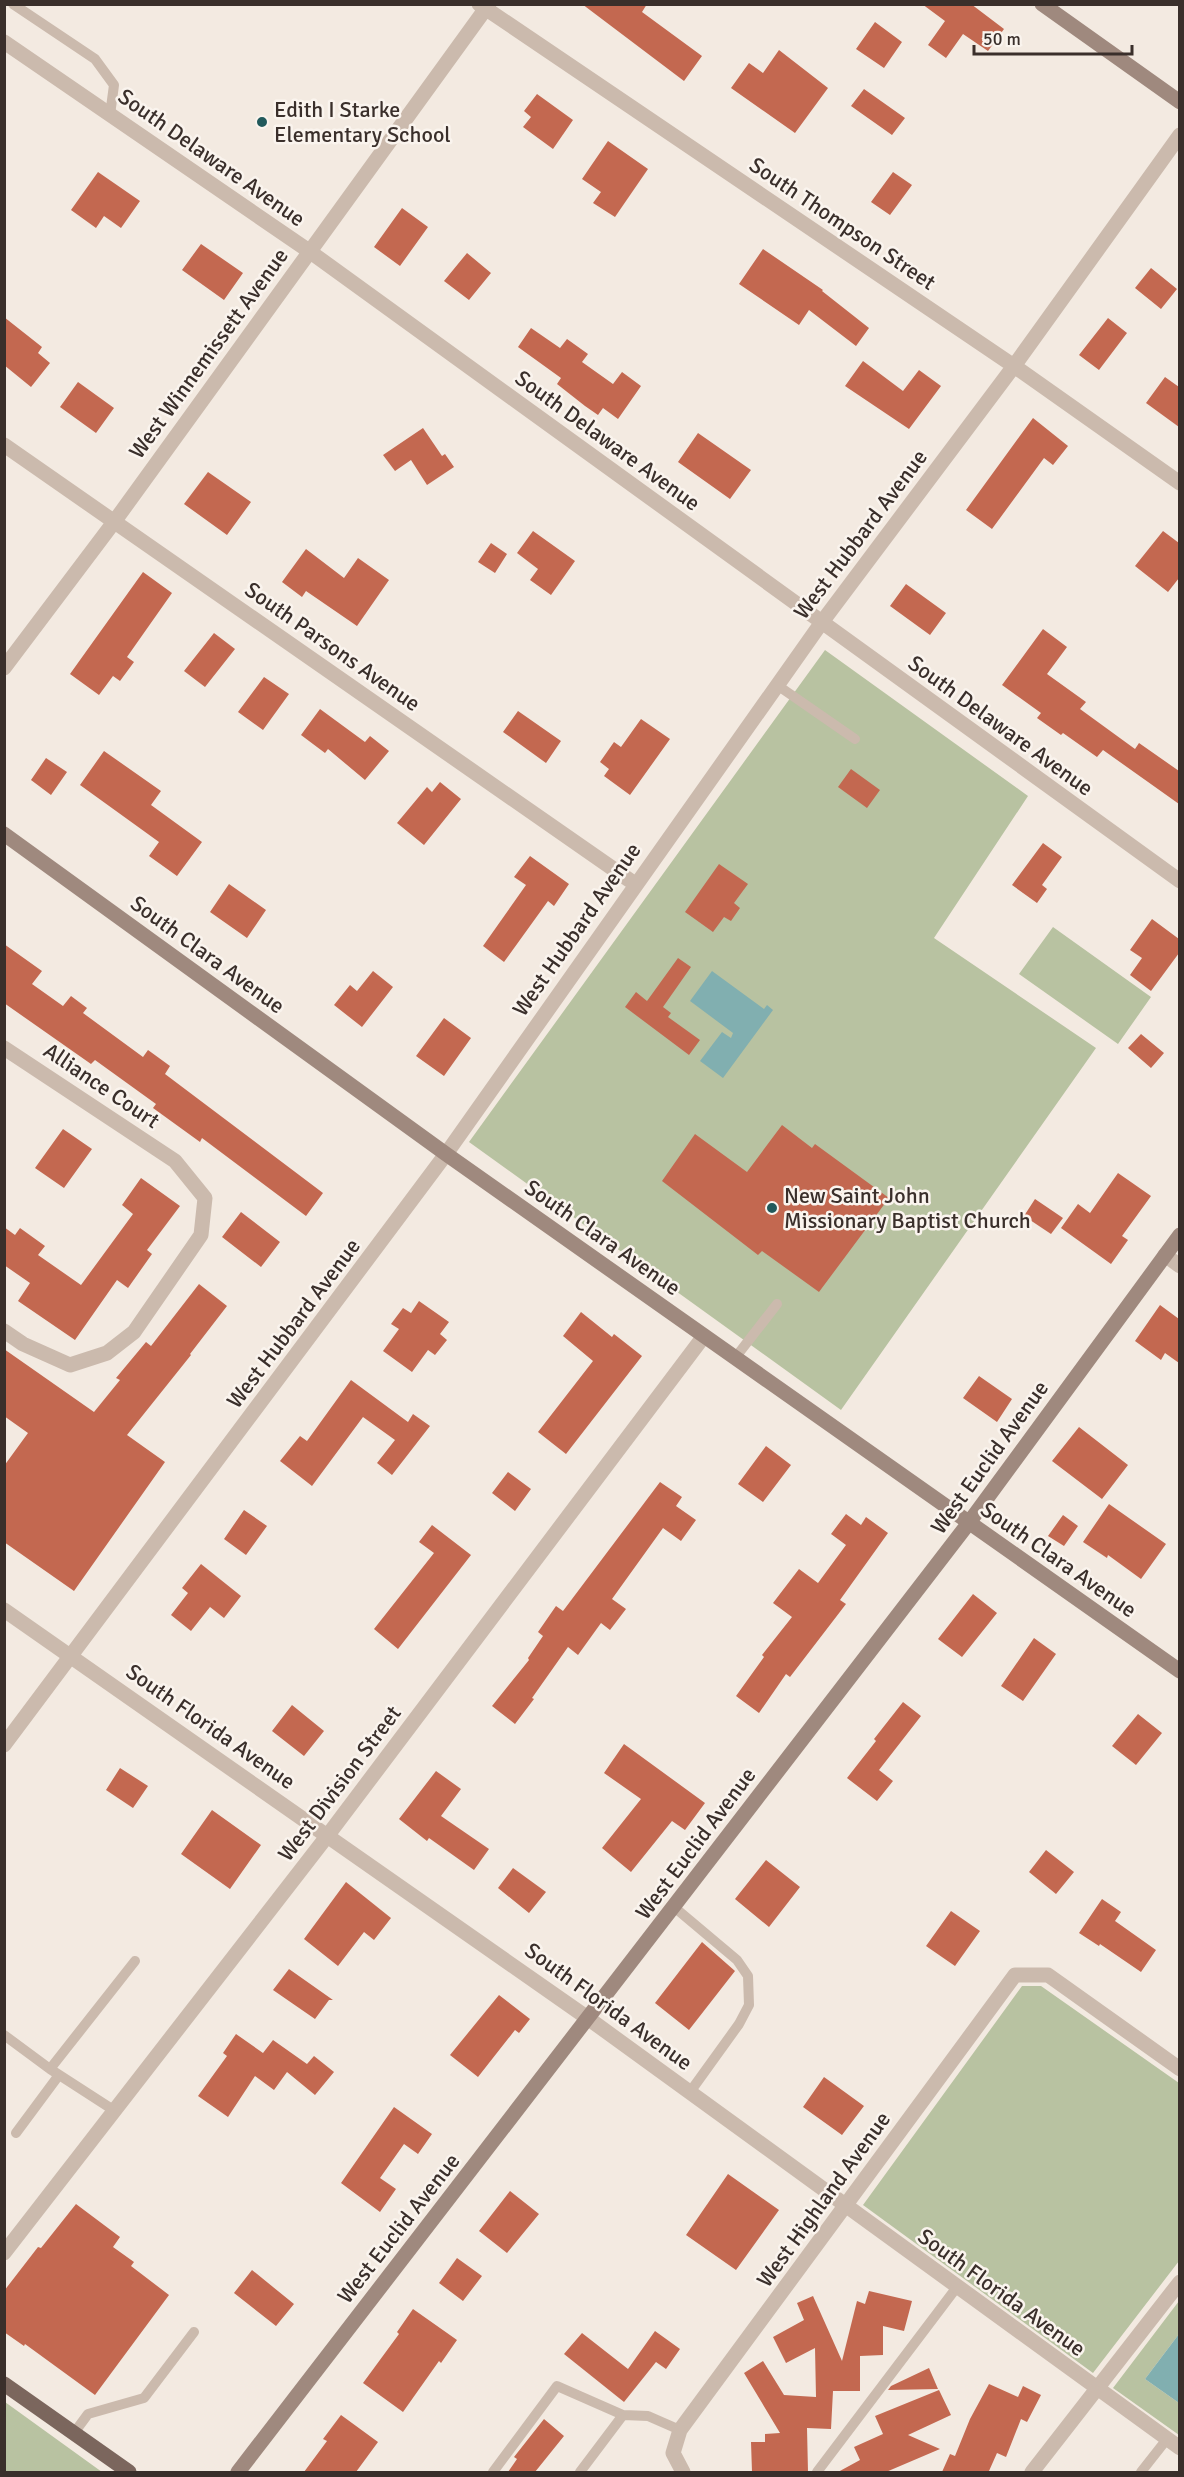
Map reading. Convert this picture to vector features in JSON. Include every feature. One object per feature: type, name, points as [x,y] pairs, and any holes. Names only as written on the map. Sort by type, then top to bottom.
[{"type":"main road","points":[[4,2384],[129,2472]]},
{"type":"street","points":[[1042,4],[1179,102]]},
{"type":"street","name":"West Winnemissett Avenue","points":[[4,668],[114,522],[485,6]]},
{"type":"street","name":"South Thompson Street","points":[[485,6],[1014,366],[1179,483]]},
{"type":"street","name":"South Delaware Avenue","points":[[4,42],[309,251],[1179,881]]},
{"type":"street","name":"West Hubbard Avenue","points":[[4,1744],[72,1657],[446,1154],[822,622],[1014,366],[1179,135]]},
{"type":"street","name":"South Parsons Avenue","points":[[4,445],[635,884]]},
{"type":"street","name":"South Clara Avenue","points":[[4,834],[446,1154],[1179,1671]]},
{"type":"street","name":"Alliance Court","points":[[4,1048],[175,1161],[205,1198],[201,1235],[134,1332],[106,1353],[70,1365],[23,1344],[4,1331]]},
{"type":"street","name":"West Euclid Avenue","points":[[238,2472],[968,1524],[1179,1235]]},
{"type":"street","points":[[1165,1255],[1179,1266]]},
{"type":"street","name":"West Division Street","points":[[4,2253],[328,1835],[704,1336]]},
{"type":"street","name":"South Florida Avenue","points":[[4,1610],[589,2019],[1179,2448]]},
{"type":"street","name":"West Highland Avenue","points":[[683,2472],[673,2453],[680,2430],[1015,1975],[1048,1975],[1179,2069]]},
{"type":"street","points":[[1032,2472],[1179,2282]]},
{"type":"lane","points":[[13,4],[95,59],[114,85],[110,115]]},
{"type":"lane","points":[[777,685],[855,740]]},
{"type":"lane","points":[[735,1358],[777,1304]]},
{"type":"lane","points":[[674,1907],[737,1960],[748,1976],[749,2005],[739,2024],[690,2092]]},
{"type":"lane","points":[[16,2133],[55,2072],[135,1961]]},
{"type":"lane","points":[[4,2035],[115,2111]]},
{"type":"lane","points":[[817,2472],[957,2287]]},
{"type":"lane","points":[[74,2433],[88,2414],[144,2398],[194,2332]]},
{"type":"lane","points":[[493,2472],[557,2386],[623,2415],[648,2416],[680,2430]]},
{"type":"lane","points":[[580,2472],[623,2415]]},
{"type":"lane","points":[[1141,2472],[1167,2439]]},
{"type":"green space","points":[[825,650],[1028,796],[934,938],[1096,1048],[841,1410],[469,1142]]},
{"type":"green space","points":[[1053,927],[1151,997],[1118,1044],[1019,974]]},
{"type":"green space","points":[[1022,1986],[1041,1986],[1179,2083],[1179,2261],[1093,2373],[863,2205]]},
{"type":"green space","points":[[1179,2301],[1179,2334],[1145,2379],[1179,2403],[1179,2435],[1113,2388]]},
{"type":"green space","points":[[5,2402],[102,2472],[5,2472]]},
{"type":"water","points":[[712,971],[764,1009],[767,1005],[773,1010],[723,1078],[700,1061],[722,1032],[731,1038],[733,1033],[690,1001]]},
{"type":"water","points":[[1179,2334],[1179,2403],[1145,2379]]},
{"type":"building","points":[[582,4],[647,4],[642,12],[702,56],[684,81]]},
{"type":"building","points":[[922,4],[971,4],[1004,29],[988,51],[963,34],[946,58],[928,45],[945,21]]},
{"type":"building","points":[[875,22],[902,42],[884,68],[856,49]]},
{"type":"building","points":[[779,50],[828,88],[795,133],[731,88],[749,63],[763,73]]},
{"type":"building","points":[[864,89],[905,118],[892,135],[851,106]]},
{"type":"building","points":[[537,94],[573,120],[553,149],[523,127],[531,117],[524,111]]},
{"type":"building","points":[[608,141],[648,169],[615,217],[593,203],[601,192],[582,179]]},
{"type":"building","points":[[98,172],[140,201],[121,228],[104,216],[96,228],[71,210]]},
{"type":"building","points":[[893,172],[912,185],[890,215],[871,202]]},
{"type":"building","points":[[402,208],[428,227],[400,266],[374,247]]},
{"type":"building","points":[[201,244],[243,273],[224,300],[182,270]]},
{"type":"building","points":[[763,249],[823,290],[869,328],[856,346],[809,310],[799,325],[739,284]]},
{"type":"building","points":[[467,253],[491,273],[469,300],[444,281]]},
{"type":"building","points":[[1151,268],[1177,289],[1161,309],[1135,288]]},
{"type":"building","points":[[4,317],[42,347],[38,353],[50,363],[31,387],[4,365]]},
{"type":"building","points":[[1108,318],[1127,333],[1099,370],[1079,355]]},
{"type":"building","points":[[531,328],[560,348],[567,339],[588,354],[582,362],[613,384],[622,372],[641,386],[618,419],[603,408],[598,415],[585,406],[557,384],[561,378],[518,347]]},
{"type":"building","points":[[863,361],[903,391],[919,370],[941,386],[909,429],[845,386]]},
{"type":"building","points":[[1165,377],[1179,387],[1179,427],[1146,403]]},
{"type":"building","points":[[78,382],[114,408],[96,433],[60,407]]},
{"type":"building","points":[[1033,418],[1068,446],[1053,465],[1044,458],[992,529],[966,510]]},
{"type":"building","points":[[423,428],[442,456],[445,454],[454,467],[427,485],[411,460],[395,471],[383,455]]},
{"type":"building","points":[[698,433],[751,470],[730,499],[678,462]]},
{"type":"building","points":[[208,472],[251,502],[227,535],[184,504]]},
{"type":"building","points":[[533,531],[575,561],[551,595],[530,580],[538,569],[517,553]]},
{"type":"building","points":[[1163,531],[1179,543],[1179,578],[1168,592],[1135,566]]},
{"type":"building","points":[[491,543],[507,554],[495,573],[478,562]]},
{"type":"building","points":[[306,549],[344,578],[358,558],[389,580],[357,626],[306,591],[302,597],[282,582]]},
{"type":"building","points":[[143,572],[172,593],[127,657],[134,662],[120,681],[113,676],[99,695],[70,674]]},
{"type":"building","points":[[906,584],[946,613],[930,635],[890,606]]},
{"type":"building","points":[[1043,629],[1067,647],[1047,674],[1086,702],[1080,709],[1135,749],[1139,743],[1179,771],[1179,804],[1103,750],[1097,757],[1063,733],[1061,735],[1037,718],[1041,713],[1002,685]]},
{"type":"building","points":[[214,633],[235,649],[205,687],[184,671]]},
{"type":"building","points":[[264,677],[289,694],[263,730],[238,712]]},
{"type":"building","points":[[320,709],[365,742],[370,736],[389,751],[365,780],[328,749],[325,753],[301,735]]},
{"type":"building","points":[[518,711],[561,741],[546,763],[503,732]]},
{"type":"building","points":[[641,719],[670,739],[630,795],[604,776],[609,769],[600,762],[614,742],[621,747]]},
{"type":"building","points":[[104,751],[161,791],[151,805],[202,842],[177,876],[149,856],[159,842],[80,785]]},
{"type":"building","points":[[46,758],[67,772],[51,795],[31,780]]},
{"type":"building","points":[[851,769],[880,790],[867,808],[838,787]]},
{"type":"building","points":[[440,782],[461,799],[424,845],[397,823],[427,787],[432,792]]},
{"type":"building","points":[[1043,843],[1062,857],[1042,885],[1047,889],[1037,903],[1012,885]]},
{"type":"building","points":[[530,856],[569,884],[554,906],[548,901],[504,962],[483,946],[526,885],[514,877]]},
{"type":"building","points":[[719,864],[748,884],[734,903],[740,908],[731,921],[724,917],[713,932],[685,912]]},
{"type":"building","points":[[229,884],[266,910],[247,938],[210,912]]},
{"type":"building","points":[[1152,919],[1179,939],[1179,953],[1151,991],[1130,975],[1142,958],[1130,950]]},
{"type":"building","points":[[4,944],[42,971],[32,984],[63,1006],[71,996],[87,1008],[83,1013],[143,1057],[148,1050],[170,1066],[165,1074],[323,1193],[306,1216],[202,1138],[200,1142],[153,1108],[156,1104],[95,1060],[91,1064],[4,1003]]},
{"type":"building","points":[[678,958],[691,967],[663,1007],[671,1013],[668,1017],[700,1040],[689,1055],[625,1007],[636,992],[647,1001]]},
{"type":"building","points":[[373,971],[393,987],[362,1027],[334,1005],[350,985],[357,991]]},
{"type":"building","points":[[444,1018],[471,1038],[444,1076],[416,1056]]},
{"type":"building","points":[[1141,1034],[1164,1053],[1151,1068],[1128,1048]]},
{"type":"building","points":[[782,1125],[812,1148],[815,1144],[889,1198],[819,1292],[762,1251],[758,1255],[662,1181],[695,1134],[747,1172]]},
{"type":"building","points":[[63,1129],[92,1149],[64,1188],[35,1168]]},
{"type":"building","points":[[1118,1173],[1151,1196],[1122,1236],[1128,1240],[1111,1264],[1061,1228],[1078,1204],[1090,1213]]},
{"type":"building","points":[[141,1178],[180,1206],[147,1250],[152,1254],[128,1288],[117,1280],[75,1340],[18,1301],[30,1283],[4,1265],[4,1227],[15,1235],[20,1228],[45,1246],[38,1255],[81,1285],[133,1214],[122,1205]]},
{"type":"building","points":[[1035,1199],[1063,1218],[1051,1234],[1024,1216]]},
{"type":"building","points":[[241,1212],[280,1242],[261,1267],[222,1237]]},
{"type":"building","points":[[199,1284],[227,1306],[127,1435],[165,1462],[74,1591],[4,1542],[4,1466],[28,1433],[4,1416],[4,1349],[94,1412],[120,1380],[116,1378],[146,1342],[151,1346]]},
{"type":"building","points":[[419,1301],[449,1322],[440,1334],[447,1340],[435,1355],[428,1350],[412,1372],[383,1351],[399,1329],[391,1324],[403,1308],[411,1313]]},
{"type":"building","points":[[1160,1305],[1179,1319],[1179,1363],[1165,1353],[1161,1360],[1135,1341]]},
{"type":"building","points":[[581,1312],[612,1337],[614,1334],[642,1356],[566,1454],[538,1432],[593,1361],[563,1336]]},
{"type":"building","points":[[979,1376],[1012,1399],[997,1422],[963,1398]]},
{"type":"building","points":[[351,1380],[408,1422],[413,1414],[430,1426],[392,1475],[377,1463],[395,1440],[363,1417],[312,1486],[280,1461],[300,1436],[307,1441]]},
{"type":"building","points":[[1079,1427],[1128,1465],[1102,1499],[1052,1461]]},
{"type":"building","points":[[766,1446],[791,1465],[763,1502],[738,1484]]},
{"type":"building","points":[[508,1472],[531,1489],[515,1511],[492,1493]]},
{"type":"building","points":[[660,1482],[682,1497],[676,1506],[696,1520],[681,1541],[663,1528],[612,1599],[626,1609],[610,1630],[601,1623],[578,1655],[568,1647],[515,1724],[492,1706],[529,1660],[528,1658],[543,1636],[538,1632],[556,1606],[563,1611]]},
{"type":"building","points":[[1109,1504],[1166,1544],[1141,1579],[1108,1555],[1107,1558],[1083,1542]]},
{"type":"building","points":[[244,1510],[267,1526],[246,1555],[224,1539]]},
{"type":"building","points":[[846,1514],[861,1525],[866,1517],[888,1533],[840,1600],[846,1604],[790,1677],[786,1674],[759,1713],[736,1696],[764,1657],[762,1655],[792,1617],[773,1603],[799,1569],[818,1583],[846,1545],[831,1534]]},
{"type":"building","points":[[1063,1515],[1078,1526],[1064,1546],[1048,1536]]},
{"type":"building","points":[[432,1525],[471,1555],[398,1649],[374,1629],[434,1553],[419,1542]]},
{"type":"building","points":[[201,1564],[241,1596],[224,1618],[210,1607],[191,1631],[171,1615],[188,1593],[182,1588]]},
{"type":"building","points":[[973,1594],[997,1613],[962,1657],[938,1639]]},
{"type":"building","points":[[1034,1638],[1056,1654],[1023,1701],[1001,1686]]},
{"type":"building","points":[[903,1702],[921,1716],[879,1770],[893,1781],[877,1801],[847,1778]]},
{"type":"building","points":[[292,1705],[324,1731],[304,1756],[272,1731]]},
{"type":"building","points":[[1138,1714],[1162,1733],[1136,1765],[1112,1746]]},
{"type":"building","points":[[624,1744],[705,1803],[685,1830],[672,1821],[631,1872],[602,1848],[641,1799],[604,1773]]},
{"type":"building","points":[[120,1768],[148,1786],[133,1808],[106,1790]]},
{"type":"building","points":[[436,1771],[461,1789],[441,1816],[489,1849],[474,1870],[429,1838],[427,1841],[399,1819]]},
{"type":"building","points":[[212,1810],[261,1845],[230,1889],[181,1854]]},
{"type":"building","points":[[1046,1850],[1074,1872],[1056,1894],[1029,1872]]},
{"type":"building","points":[[766,1860],[800,1887],[769,1927],[735,1899]]},
{"type":"building","points":[[513,1868],[546,1892],[529,1913],[498,1888]]},
{"type":"building","points":[[346,1882],[391,1918],[374,1940],[364,1932],[338,1966],[304,1939]]},
{"type":"building","points":[[1102,1899],[1121,1912],[1115,1921],[1156,1950],[1141,1972],[1100,1944],[1099,1946],[1079,1933]]},
{"type":"building","points":[[951,1911],[980,1931],[955,1966],[926,1946]]},
{"type":"building","points":[[702,1942],[735,1971],[689,2030],[655,2003]]},
{"type":"building","points":[[289,1969],[333,2000],[329,2000],[315,2019],[273,1990]]},
{"type":"building","points":[[499,1995],[530,2019],[519,2033],[515,2030],[478,2077],[450,2055]]},
{"type":"building","points":[[236,2034],[263,2053],[273,2040],[307,2064],[314,2056],[334,2072],[315,2095],[287,2072],[274,2090],[255,2076],[228,2117],[198,2096],[227,2056],[223,2053]]},
{"type":"building","points":[[824,2077],[864,2106],[842,2135],[803,2107]]},
{"type":"building","points":[[394,2107],[432,2134],[418,2154],[404,2144],[380,2178],[396,2189],[380,2212],[341,2183]]},
{"type":"building","points":[[728,2174],[779,2210],[736,2270],[686,2235]]},
{"type":"building","points":[[510,2191],[539,2214],[507,2253],[479,2231]]},
{"type":"building","points":[[76,2204],[120,2237],[113,2247],[134,2262],[131,2266],[169,2295],[95,2395],[25,2344],[24,2346],[4,2332],[4,2291],[38,2247],[41,2248]]},
{"type":"building","points":[[457,2258],[482,2276],[463,2301],[439,2283]]},
{"type":"building","points":[[252,2270],[294,2304],[276,2326],[234,2293]]},
{"type":"building","points":[[869,2291],[912,2301],[904,2331],[883,2326],[883,2355],[860,2356],[860,2391],[833,2391],[831,2429],[807,2428],[808,2472],[752,2472],[751,2442],[765,2442],[765,2434],[780,2433],[744,2373],[763,2361],[784,2395],[816,2397],[815,2348],[786,2363],[773,2337],[804,2320],[797,2303],[813,2296],[842,2361],[857,2301],[865,2304]]},
{"type":"building","points":[[413,2309],[457,2340],[441,2363],[439,2361],[403,2412],[363,2383],[399,2334],[397,2332]]},
{"type":"building","points":[[655,2331],[680,2349],[666,2369],[656,2362],[624,2402],[564,2354],[582,2333],[628,2369]]},
{"type":"building","points":[[929,2368],[938,2389],[888,2390],[891,2386]]},
{"type":"building","points":[[989,2384],[1018,2397],[1023,2386],[1041,2395],[1027,2422],[1021,2419],[1006,2457],[997,2453],[989,2471],[993,2472],[942,2472],[950,2454],[955,2456],[970,2419]]},
{"type":"building","points":[[939,2390],[951,2415],[908,2435],[940,2449],[886,2472],[838,2472],[860,2460],[854,2447],[883,2434],[875,2416]]},
{"type":"building","points":[[341,2415],[378,2442],[356,2472],[304,2472],[327,2441],[323,2439]]},
{"type":"building","points":[[544,2419],[564,2436],[535,2472],[508,2472],[517,2459],[514,2457]]},
{"type":"place","name":"Edith I Starke Elementary School","points":[[262,122]]},
{"type":"place","name":"New Saint John Missionary Baptist Church","points":[[772,1208]]}]
